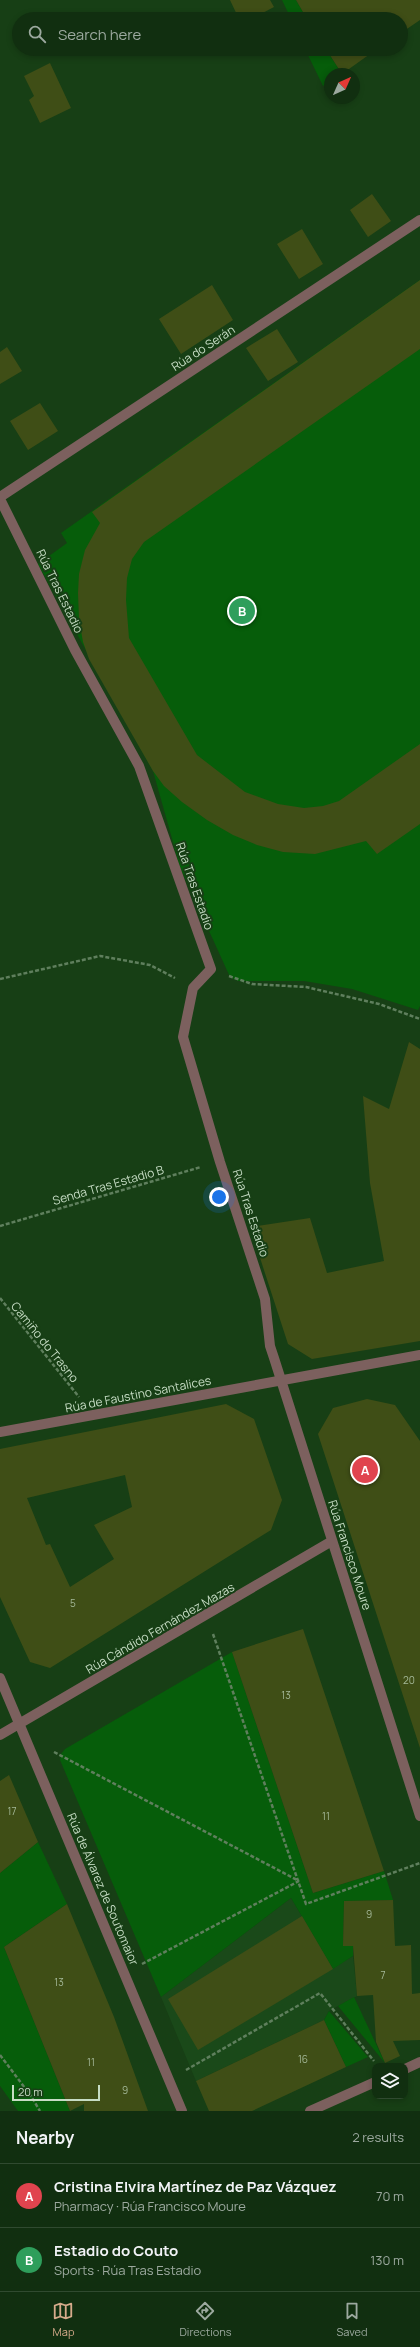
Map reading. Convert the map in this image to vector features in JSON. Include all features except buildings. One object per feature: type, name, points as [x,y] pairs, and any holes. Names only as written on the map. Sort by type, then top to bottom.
[{"type":"street","name":"Rúa do Serán","points":[[0,498],[420,220]]},
{"type":"street","name":"Rúa Tras Estadio","points":[[0,498],[75,650],[139,766],[211,969]]},
{"type":"street","points":[[193,988],[211,969]]},
{"type":"street","name":"Rúa Tras Estadio","points":[[193,988],[183,1037],[220,1162],[265,1299]]},
{"type":"street","name":"Rúa Francisco Moure","points":[[265,1299],[270,1346],[420,1816]]},
{"type":"street","name":"Rúa de Faustino Santalices","points":[[0,1432],[420,1356]]},
{"type":"street","name":"Rúa Cándido Fernández Mazas","points":[[0,1735],[332,1541]]},
{"type":"street","name":"Rúa de Álvarez de Soutomaior","points":[[0,1678],[182,2111]]},
{"type":"street","points":[[408,2068],[420,2062]]},
{"type":"street","points":[[310,2111],[372,2083]]},
{"type":"path","points":[[0,979],[100,956],[150,965],[193,988]]},
{"type":"path","points":[[211,969],[252,984],[306,987],[372,1002],[420,1019]]},
{"type":"path","name":"Senda Tras Estadio B","points":[[0,1226],[220,1162]]},
{"type":"path","name":"Camiño do Trasno","points":[[0,1298],[93,1415]]},
{"type":"path","points":[[206,1615],[306,1904],[420,1863]]},
{"type":"path","points":[[52,1751],[299,1881]]},
{"type":"path","points":[[125,1973],[299,1881]]},
{"type":"path","points":[[169,2080],[320,1993],[376,2063]]},
{"type":"path","points":[[0,2055],[31,2096],[40,2111]]},
{"type":"shaded area","points":[[282,0],[296,0],[303,12],[288,12]]},
{"type":"shaded area","points":[[308,56],[330,56],[338,68],[324,68],[323,86]]},
{"type":"shaded area","points":[[420,280],[420,1006],[418,1010],[352,989],[304,981],[238,981],[230,977],[180,867],[153,771],[38,564],[67,543],[61,533]]},
{"type":"shaded area","points":[[232,1652],[313,1893],[384,1871],[393,1900],[344,1901],[343,1946],[353,1946],[353,1956],[333,1969],[291,1898],[161,1997],[60,1760],[61,1754],[65,1749]]},
{"type":"shaded area","points":[[38,1842],[67,1904],[4,1947],[70,2111],[18,2111],[0,2086],[0,1873]]},
{"type":"shaded area","points":[[291,1898],[333,1968],[353,1956],[357,1996],[329,2011],[324,2020],[196,2081],[161,1997]]},
{"type":"shaded area","points":[[354,1997],[385,2063],[338,2006]]},
{"type":"shaded area","points":[[329,2011],[368,2057],[346,2067],[324,2020]]},
{"type":"place","name":"Estadio do Couto","points":[[242,611]]},
{"type":"place","name":"Cristina Elvira Martínez de Paz Vázquez","points":[[365,1470]]}]
